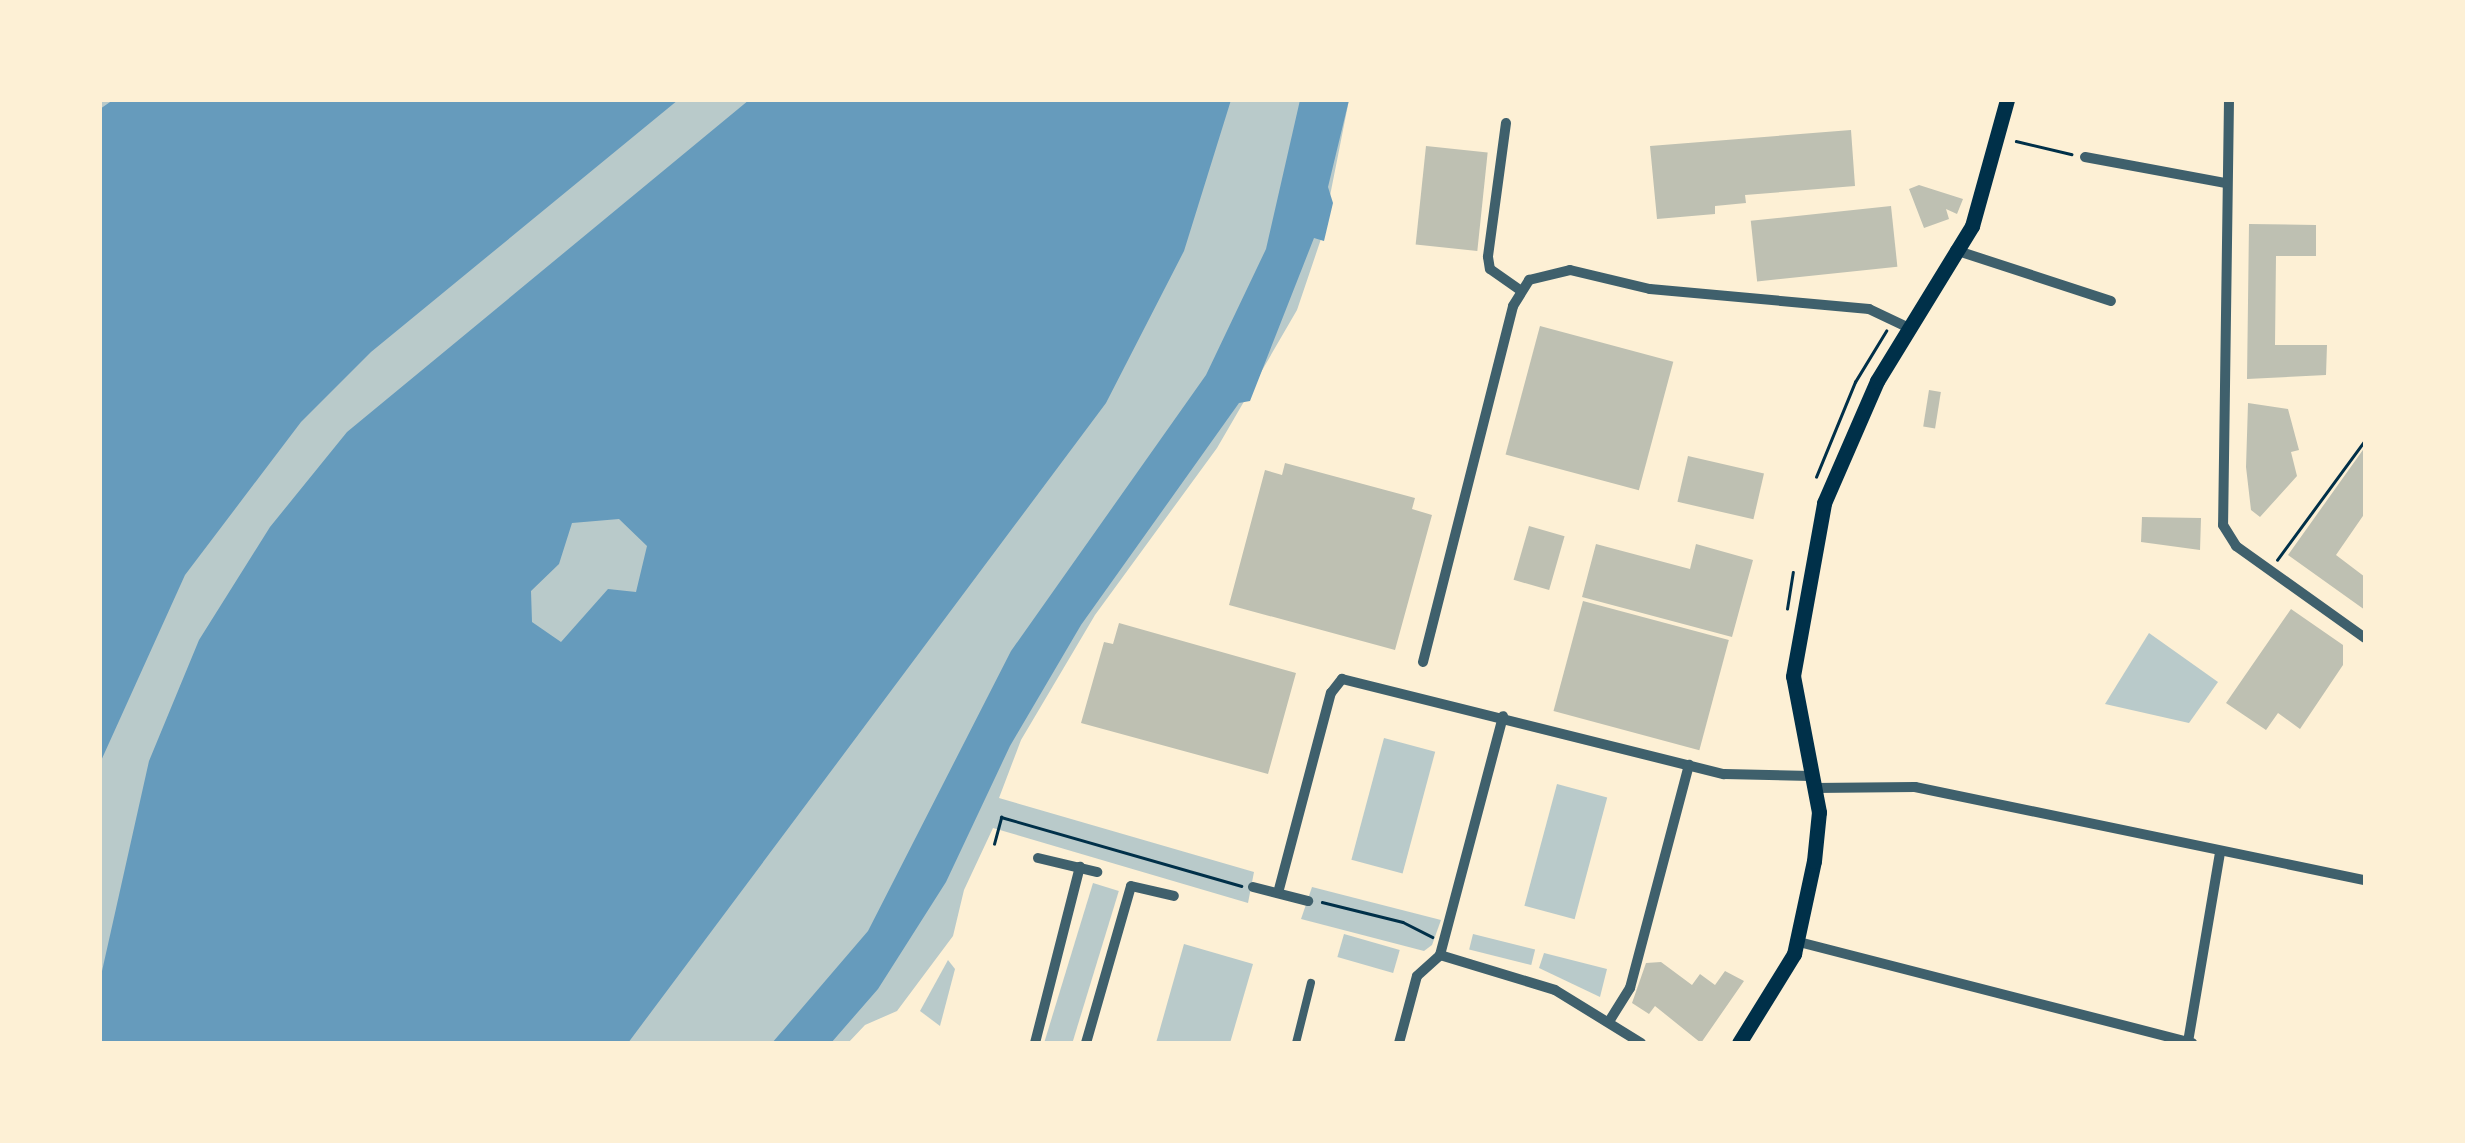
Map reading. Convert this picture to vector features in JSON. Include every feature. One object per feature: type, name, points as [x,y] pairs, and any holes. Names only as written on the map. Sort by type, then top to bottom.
[{"type":"main road","points":[[1739,1043],[1799,942],[1814,861],[1812,782],[1793,676],[1813,548],[1849,437],[1906,327],[1981,204],[2007,100]]},
{"type":"street","points":[[2229,100],[2223,525],[2236,546],[2365,638]]},
{"type":"street","points":[[1506,123],[1490,269],[1520,290]]},
{"type":"street","points":[[2085,158],[2225,183]]},
{"type":"street","points":[[1956,250],[2110,302]]},
{"type":"street","points":[[1423,662],[1520,290],[1540,274],[1570,270],[1650,288],[1869,308],[1906,327]]},
{"type":"street","points":[[1278,893],[1334,684],[1352,680],[1724,774],[1915,788],[2365,880]]},
{"type":"street","points":[[1399,1043],[1417,976],[1440,955],[1503,716]]},
{"type":"street","points":[[1610,1020],[1630,988],[1690,766]]},
{"type":"street","points":[[1799,942],[2190,1042],[2220,852]]},
{"type":"street","points":[[1038,858],[1097,872]]},
{"type":"street","points":[[1035,1043],[1080,868]]},
{"type":"street","points":[[1086,1043],[1131,886],[1174,896]]},
{"type":"street","points":[[1253,887],[1308,901]]},
{"type":"street","points":[[1440,955],[1531,980],[1610,1020],[1641,1043]]},
{"type":"street","points":[[1296,1043],[1311,982]]},
{"type":"path","points":[[2000,137],[2085,158]]},
{"type":"path","points":[[1818,470],[1884,334]]},
{"type":"path","points":[[2270,570],[2365,440]]},
{"type":"path","points":[[994,844],[1001,818],[1203,873],[1210,880],[1253,887]]},
{"type":"path","points":[[1308,901],[1403,922],[1438,938]]},
{"type":"shaded area","points":[[100,100],[1349,100],[1322,236],[1297,310],[1217,448],[1095,615],[1021,740],[999,798],[1254,872],[1248,903],[993,828],[964,890],[953,936],[897,1011],[865,1025],[848,1043],[100,1043]]},
{"type":"shaded area","points":[[2149,633],[2218,682],[2189,723],[2105,704]]},
{"type":"shaded area","points":[[1384,738],[1435,752],[1403,873],[1351,860]]},
{"type":"shaded area","points":[[1557,784],[1607,797],[1575,919],[1524,906]]},
{"type":"shaded area","points":[[1093,883],[1119,891],[1072,1043],[1044,1042]]},
{"type":"shaded area","points":[[1312,887],[1441,920],[1432,945],[1424,951],[1301,919]]},
{"type":"shaded area","points":[[1344,934],[1400,950],[1393,973],[1337,957]]},
{"type":"shaded area","points":[[1473,934],[1535,949],[1531,965],[1469,950]]},
{"type":"shaded area","points":[[1184,944],[1253,964],[1230,1043],[1156,1043]]},
{"type":"shaded area","points":[[1544,953],[1607,969],[1600,997],[1539,968]]},
{"type":"shaded area","points":[[948,960],[955,969],[940,1026],[920,1011]]},
{"type":"water","points":[[113,100],[678,100],[371,352],[301,422],[185,575],[100,763],[100,109]]},
{"type":"water","points":[[749,100],[1231,100],[1184,251],[1106,403],[628,1043],[100,1043],[100,980],[149,761],[199,640],[270,527],[347,432]],"holes":[[[619,519],[647,546],[636,592],[608,589],[561,642],[532,622],[531,591],[559,564],[572,523]]]},
{"type":"water","points":[[1300,100],[1349,100],[1328,187],[1333,203],[1324,241],[1314,238],[1250,401],[1239,403],[1081,625],[1010,746],[946,882],[878,989],[831,1043],[772,1043],[868,931],[1011,651],[1206,375],[1266,249]]},
{"type":"building","points":[[1851,130],[1855,186],[1745,195],[1746,203],[1715,206],[1715,214],[1657,219],[1650,146]]},
{"type":"building","points":[[1426,146],[1488,152],[1477,251],[1416,244]]},
{"type":"building","points":[[1919,185],[1963,199],[1957,214],[1946,209],[1949,219],[1924,228],[1909,189]]},
{"type":"building","points":[[1891,206],[1897,267],[1757,281],[1751,221]]},
{"type":"building","points":[[2249,224],[2316,225],[2316,256],[2276,256],[2275,345],[2327,345],[2326,375],[2247,379]]},
{"type":"building","points":[[1540,326],[1673,362],[1639,490],[1506,454]]},
{"type":"building","points":[[1929,390],[1941,392],[1935,428],[1923,427]]},
{"type":"building","points":[[2248,403],[2288,409],[2299,450],[2291,452],[2297,476],[2260,517],[2251,510],[2246,467]]},
{"type":"building","points":[[2365,447],[2365,513],[2336,555],[2365,577],[2365,610],[2288,555]]},
{"type":"building","points":[[1688,456],[1764,474],[1753,519],[1677,502]]},
{"type":"building","points":[[1285,463],[1415,498],[1412,509],[1432,515],[1395,650],[1229,605],[1265,470],[1282,475]]},
{"type":"building","points":[[2142,517],[2201,518],[2200,550],[2141,542]]},
{"type":"building","points":[[1529,526],[1565,536],[1549,590],[1514,580]]},
{"type":"building","points":[[1596,544],[1690,569],[1696,544],[1753,560],[1732,637],[1582,597]]},
{"type":"building","points":[[1583,601],[1729,640],[1699,750],[1553,711]]},
{"type":"building","points":[[2291,609],[2343,645],[2343,665],[2300,729],[2278,713],[2266,730],[2226,703]]},
{"type":"building","points":[[1119,623],[1296,673],[1268,774],[1081,723],[1104,642],[1113,644]]},
{"type":"building","points":[[1661,962],[1692,985],[1700,974],[1715,985],[1725,971],[1744,981],[1701,1043],[1655,1006],[1649,1014],[1632,1003],[1646,963]]}]
